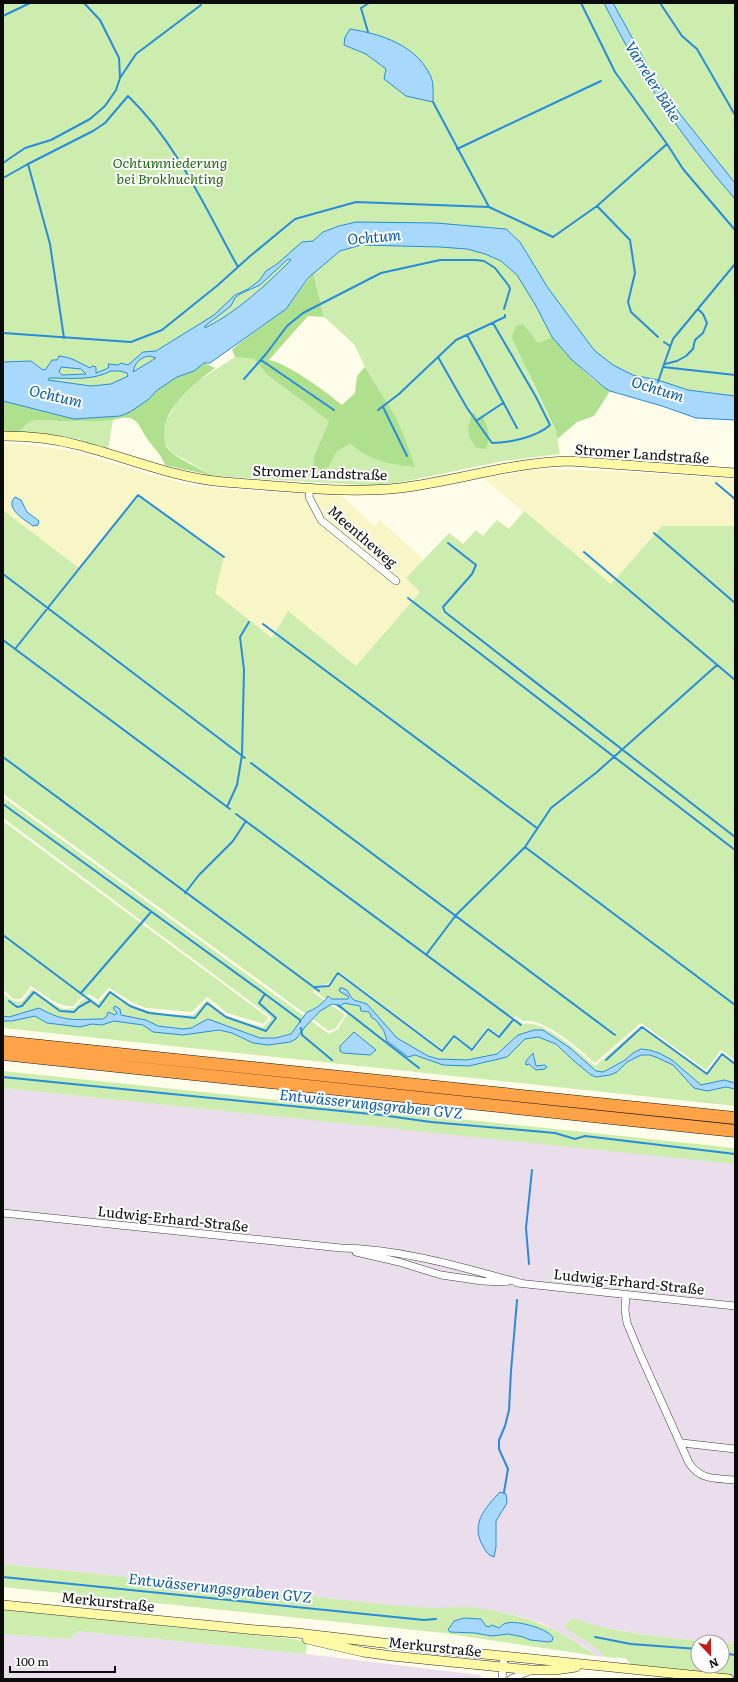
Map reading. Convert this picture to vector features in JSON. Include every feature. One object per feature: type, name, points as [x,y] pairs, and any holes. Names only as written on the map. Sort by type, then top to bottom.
[{"type":"highway","points":[[3,1042],[735,1118]]},
{"type":"highway","points":[[3,1054],[735,1131]]},
{"type":"street","name":"Stromer Landstraße","points":[[3,436],[36,437],[77,444],[168,472],[214,481],[310,487],[376,490],[398,488],[508,467],[555,461],[735,474]]},
{"type":"street","name":"Meentheweg","points":[[310,487],[309,497],[320,520],[396,581]]},
{"type":"street","name":"Ludwig-Erhard-Straße","points":[[3,1213],[409,1254],[520,1283]]},
{"type":"street","name":"Ludwig-Erhard-Straße","points":[[341,1248],[399,1262],[441,1275],[482,1281],[520,1283],[735,1306]]},
{"type":"street","points":[[626,1294],[625,1310],[627,1323],[682,1443],[689,1463],[695,1471],[708,1477],[735,1480]]},
{"type":"street","points":[[682,1443],[735,1449]]},
{"type":"street","name":"Merkurstraße","points":[[3,1605],[297,1633],[389,1645],[728,1679]]},
{"type":"street","name":"Merkurstraße","points":[[257,1630],[363,1652],[531,1670],[555,1670],[586,1666],[611,1667]]},
{"type":"street","points":[[502,1679],[504,1656]]},
{"type":"street","points":[[512,1679],[531,1670]]},
{"type":"shaded area","points":[[3,444],[24,444],[73,451],[159,477],[192,485],[225,489],[342,496],[374,526],[380,520],[424,560],[406,578],[420,592],[356,666],[288,611],[272,638],[214,593],[138,496],[79,568],[3,510]]},
{"type":"shaded area","points":[[552,469],[612,471],[735,479],[735,526],[662,526],[611,584],[484,479],[529,470]]},
{"type":"shaded area","points":[[3,1088],[735,1163],[735,1644],[730,1644],[730,1634],[690,1634],[690,1640],[669,1638],[590,1625],[572,1618],[565,1627],[593,1646],[605,1657],[596,1656],[582,1645],[541,1623],[511,1614],[477,1608],[431,1608],[392,1605],[3,1564]]},
{"type":"shaded area","points":[[77,1631],[306,1654],[480,1675],[483,1679],[3,1679],[3,1634],[71,1639]]},
{"type":"green space","name":"Ochtumniederung bei Brokhuchting","points":[[3,3],[735,3],[735,412],[606,379],[521,271],[462,240],[346,243],[122,399],[3,391]]},
{"type":"green space","points":[[400,244],[445,246],[467,249],[487,255],[504,264],[518,276],[532,298],[552,337],[538,343],[525,364],[556,432],[560,454],[503,461],[379,486],[214,476],[171,452],[164,442],[164,425],[178,400],[195,383],[235,357],[254,359],[266,374],[329,421],[315,454],[328,468],[337,451],[350,444],[359,450],[415,467],[397,419],[365,367],[354,344],[324,317],[313,273],[340,251],[361,245]]},
{"type":"green space","points":[[313,273],[324,317],[308,316],[269,360],[287,367],[297,373],[342,405],[355,393],[357,376],[365,367],[397,419],[415,467],[396,465],[381,461],[358,450],[350,444],[337,451],[328,468],[313,470],[315,454],[329,421],[266,374],[254,359],[235,357],[232,350],[286,309]]},
{"type":"green space","points":[[523,324],[538,343],[552,337],[586,373],[610,391],[594,416],[577,422],[557,439],[556,431],[512,338],[516,326]]},
{"type":"green space","points":[[204,363],[215,368],[190,388],[175,405],[166,423],[164,439],[167,448],[175,455],[214,476],[165,465],[138,424],[134,420],[128,418],[74,422],[35,420],[28,423],[19,432],[3,432],[3,401],[74,419],[120,416],[149,399],[156,391],[177,377],[194,371]]},
{"type":"green space","points":[[473,412],[478,418],[482,415],[486,424],[489,436],[486,449],[477,448],[470,439],[468,427]]},
{"type":"green space","points":[[35,420],[81,422],[113,420],[108,450],[78,439],[19,432],[28,423]]},
{"type":"green space","points":[[138,495],[224,557],[215,593],[272,638],[288,611],[356,666],[420,592],[406,578],[449,533],[463,544],[476,530],[483,536],[497,520],[509,529],[524,511],[611,584],[662,526],[735,526],[735,1060],[721,1050],[706,1070],[641,1023],[595,1063],[551,1029],[532,1021],[523,1021],[515,1016],[499,1035],[487,1027],[472,1049],[454,1035],[442,1049],[339,972],[330,982],[325,985],[317,986],[313,992],[345,1015],[336,1028],[329,1031],[3,794],[3,510],[79,568]]},
{"type":"green space","points":[[3,797],[329,1034],[338,1029],[347,1014],[316,992],[318,988],[325,987],[330,984],[339,975],[442,1051],[454,1038],[473,1052],[488,1030],[499,1038],[516,1018],[523,1024],[532,1024],[541,1027],[561,1038],[595,1066],[641,1026],[706,1073],[722,1053],[735,1063],[735,1106],[3,1028],[3,993],[12,1000],[22,1001],[32,989],[55,1005],[64,1009],[75,1008],[88,996],[98,1003],[109,991],[134,1006],[163,1014],[193,1015],[207,1000],[226,1016],[263,1027],[271,1017],[3,818]]},
{"type":"green space","points":[[3,821],[269,1018],[263,1024],[227,1013],[207,997],[192,1012],[146,1008],[133,1003],[109,988],[98,1000],[89,994],[80,999],[74,1006],[57,1003],[31,986],[21,999],[14,999],[3,990]]},
{"type":"green space","points":[[3,1071],[735,1148],[735,1164],[3,1088]]},
{"type":"green space","points":[[3,1564],[392,1605],[435,1608],[478,1608],[526,1619],[555,1630],[596,1656],[443,1633],[3,1587]]},
{"type":"green space","points":[[3,1610],[294,1639],[307,1642],[306,1654],[77,1631],[71,1639],[3,1634]]},
{"type":"green space","points":[[572,1618],[606,1628],[690,1640],[690,1671],[630,1665],[625,1658],[605,1657],[593,1646],[564,1627]]},
{"type":"green space","points":[[730,1644],[735,1644],[735,1676],[716,1674],[730,1674]]},
{"type":"water","name":"Varreler Bäke","points":[[604,3],[613,3],[651,72],[680,114],[735,183],[735,199],[697,153],[663,106],[632,56]]},
{"type":"water","points":[[350,29],[386,38],[407,49],[417,57],[425,66],[431,77],[433,86],[433,102],[406,96],[384,79],[386,69],[366,54],[344,45],[345,37]]},
{"type":"water","name":"Ochtum","points":[[356,222],[436,223],[506,229],[520,242],[548,288],[594,350],[613,365],[633,375],[658,380],[688,390],[735,396],[735,420],[696,418],[662,406],[610,391],[572,360],[552,337],[536,306],[517,275],[501,261],[485,254],[467,249],[440,247],[361,245],[340,251],[308,278],[286,309],[210,363],[204,363],[194,371],[177,377],[156,391],[149,399],[130,412],[120,416],[74,419],[3,401],[3,362],[31,361],[43,370],[46,369],[52,360],[57,360],[59,356],[71,359],[90,368],[92,366],[96,367],[96,373],[109,367],[108,364],[118,365],[121,363],[128,365],[143,352],[156,351],[214,315],[235,295],[248,289],[259,281],[266,271],[277,264],[302,242],[313,241],[323,232]],"holes":[[[288,259],[291,260],[240,306],[217,322],[205,328],[205,326],[231,306],[235,298],[240,294],[260,285]],[[149,356],[156,358],[133,372],[138,361]],[[61,367],[81,369],[86,374],[62,375],[59,372]],[[111,371],[120,371],[127,373],[128,376],[111,384],[91,386],[48,380],[49,378],[89,378]]]},
{"type":"water","points":[[15,497],[21,500],[27,512],[39,521],[38,525],[33,526],[17,513],[12,505],[12,501]]},
{"type":"water","points":[[340,988],[347,990],[354,1000],[367,1004],[397,1038],[428,1056],[438,1059],[467,1060],[497,1054],[518,1035],[534,1030],[543,1030],[570,1048],[596,1071],[603,1072],[641,1049],[649,1050],[659,1053],[672,1060],[701,1085],[724,1080],[735,1083],[735,1089],[726,1087],[707,1091],[694,1088],[673,1065],[650,1055],[641,1055],[627,1062],[617,1072],[610,1075],[596,1077],[591,1075],[574,1061],[556,1044],[538,1037],[525,1039],[507,1057],[469,1066],[443,1065],[415,1055],[408,1057],[387,1041],[384,1031],[376,1020],[371,1017],[369,1012],[361,1011],[360,1006],[344,1003],[339,1007],[332,1004],[320,1011],[296,1039],[290,1042],[268,1045],[253,1043],[232,1033],[219,1030],[183,1035],[153,1032],[143,1025],[114,1021],[102,1025],[92,1024],[80,1027],[47,1023],[35,1016],[12,1021],[3,1021],[3,1016],[9,1017],[39,1008],[63,1018],[103,1019],[107,1016],[108,1012],[115,1015],[117,1013],[113,1008],[115,1006],[120,1009],[121,1015],[146,1020],[158,1026],[183,1029],[191,1028],[208,1019],[260,1038],[275,1038],[291,1034],[307,1012],[319,1006],[328,996],[332,999],[348,999],[349,997],[339,991]]},
{"type":"water","points":[[354,1032],[376,1050],[370,1055],[343,1053],[340,1051],[340,1046]]},
{"type":"water","points":[[533,1053],[536,1066],[545,1065],[547,1067],[545,1069],[536,1070],[529,1064],[526,1065],[526,1061]]},
{"type":"water","points":[[500,1492],[506,1494],[507,1503],[496,1521],[496,1547],[494,1557],[487,1553],[479,1538],[478,1531],[481,1517],[489,1504]]},
{"type":"water","points":[[464,1618],[481,1619],[486,1626],[489,1627],[492,1625],[499,1628],[506,1623],[511,1622],[525,1624],[546,1631],[553,1638],[552,1641],[549,1642],[530,1640],[508,1634],[492,1636],[475,1633],[450,1632],[448,1630],[454,1621]]},
{"type":"waterway","points":[[3,16],[30,3]]},
{"type":"waterway","points":[[84,3],[100,20],[119,58],[120,77]]},
{"type":"waterway","points":[[368,32],[361,8],[369,3]]},
{"type":"waterway","points":[[581,3],[615,72],[667,144]]},
{"type":"waterway","points":[[660,3],[682,36],[697,49],[735,115]]},
{"type":"waterway","points":[[3,163],[25,148],[51,140],[90,119],[105,106],[116,90],[120,78],[136,54],[201,5]]},
{"type":"waterway","points":[[457,149],[601,81]]},
{"type":"waterway","points":[[64,338],[50,244],[28,164],[93,131],[105,123],[128,96],[145,114],[176,155],[202,199],[238,267]]},
{"type":"waterway","points":[[433,102],[489,207],[553,237],[597,206],[667,144],[683,169],[735,230]]},
{"type":"waterway","points":[[3,178],[28,164]]},
{"type":"waterway","points":[[3,333],[131,342],[162,330],[218,285],[295,219],[356,202],[489,207]]},
{"type":"waterway","points":[[597,206],[630,240],[635,273],[628,302],[631,312],[658,337]]},
{"type":"waterway","points":[[244,379],[266,354],[287,326],[303,313],[381,273],[440,260],[484,261],[495,268],[509,286],[510,289],[504,309]]},
{"type":"waterway","points":[[663,367],[673,339],[735,264]]},
{"type":"waterway","points":[[665,364],[677,361],[686,356],[693,349],[695,340],[703,333],[707,323],[703,314],[698,309]]},
{"type":"waterway","points":[[378,410],[399,394],[456,340],[505,317],[505,315]]},
{"type":"waterway","points":[[438,357],[467,408],[492,443],[506,442],[538,433],[550,425],[536,397],[493,323]]},
{"type":"waterway","points":[[467,335],[517,428]]},
{"type":"waterway","points":[[664,342],[670,346]]},
{"type":"waterway","points":[[261,360],[334,410]]},
{"type":"waterway","name":"Ochtum","points":[[658,382],[663,367],[735,375]]},
{"type":"waterway","points":[[476,421],[503,403]]},
{"type":"waterway","points":[[383,407],[407,456]]},
{"type":"waterway","points":[[716,483],[735,499]]},
{"type":"waterway","points":[[15,649],[138,495],[224,557]]},
{"type":"waterway","points":[[654,533],[735,603]]},
{"type":"waterway","points":[[448,543],[476,565],[472,574],[443,607],[445,612],[735,837]]},
{"type":"waterway","points":[[584,552],[735,680]]},
{"type":"waterway","points":[[3,574],[245,758]]},
{"type":"waterway","points":[[408,598],[735,850]]},
{"type":"waterway","points":[[227,807],[237,785],[242,755],[244,670],[240,637],[249,622]]},
{"type":"waterway","points":[[263,624],[537,828]]},
{"type":"waterway","points":[[3,640],[230,809]]},
{"type":"waterway","points":[[426,955],[456,915],[525,847],[551,808],[597,772],[717,665]]},
{"type":"waterway","points":[[3,757],[319,991]]},
{"type":"waterway","points":[[251,763],[615,1035]]},
{"type":"waterway","points":[[3,804],[265,994],[300,1020],[300,1022]]},
{"type":"waterway","points":[[236,814],[521,1025]]},
{"type":"waterway","points":[[185,893],[199,875],[233,841],[246,821]]},
{"type":"waterway","points":[[525,847],[735,1005]]},
{"type":"waterway","points":[[81,993],[151,912]]},
{"type":"waterway","points":[[3,935],[99,1007],[110,992],[130,1006],[149,1013],[195,1018],[207,1003],[226,1017],[266,1031],[276,1018],[259,1003],[265,994]]},
{"type":"waterway","points":[[315,987],[329,986],[338,973],[442,1051],[454,1036],[472,1050],[488,1029],[499,1037],[513,1020]]},
{"type":"waterway","points":[[9,1001],[17,1007],[22,1006],[34,992],[60,1011],[74,1012],[79,1007],[90,1001]]},
{"type":"waterway","points":[[338,1005],[419,1068]]},
{"type":"waterway","points":[[606,1060],[642,1027],[707,1074],[722,1054],[735,1064]]},
{"type":"waterway","points":[[301,1028],[302,1035],[332,1060]]},
{"type":"waterway","name":"Entwässerungsgraben GVZ","points":[[3,1077],[381,1115],[431,1122],[555,1133],[575,1139],[585,1136],[735,1154]]},
{"type":"waterway","points":[[529,1264],[526,1228],[532,1170]]},
{"type":"waterway","points":[[504,1492],[508,1469],[499,1449],[499,1440],[505,1426],[509,1410],[517,1300]]},
{"type":"waterway","name":"Entwässerungsgraben GVZ","points":[[3,1577],[424,1620],[436,1619]]},
{"type":"waterway","name":"Entwässerungsgraben GVZ","points":[[595,1637],[631,1644],[690,1648]]},
{"type":"waterway","name":"Entwässerungsgraben GVZ","points":[[730,1654],[735,1655]]}]
